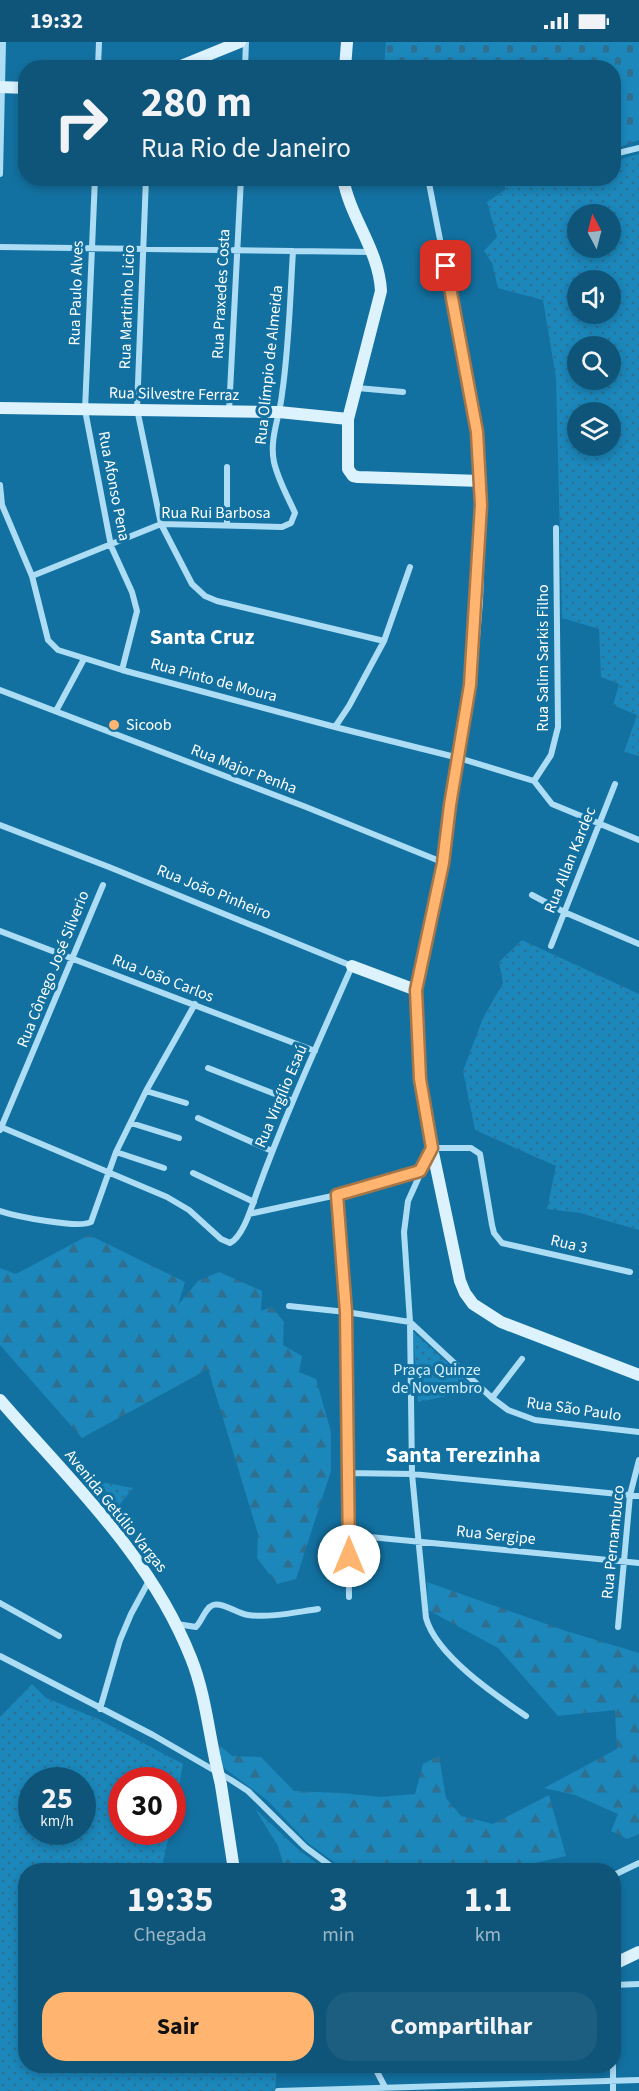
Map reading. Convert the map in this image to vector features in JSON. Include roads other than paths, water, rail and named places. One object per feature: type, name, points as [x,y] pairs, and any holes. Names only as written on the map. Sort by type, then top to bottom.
[{"type":"street","points":[[0,174],[3,42]]},
{"type":"street","points":[[98,60],[99,42]]},
{"type":"street","points":[[196,60],[240,42]]},
{"type":"street","points":[[245,60],[246,42]]},
{"type":"street","points":[[346,60],[347,42]]},
{"type":"street","points":[[1,87],[18,88]]},
{"type":"street","points":[[621,152],[639,148]]},
{"type":"street","name":"Rua Paulo Alves","points":[[85,410],[94,186]]},
{"type":"street","name":"Rua Martinho Licio","points":[[146,186],[137,409],[161,524],[192,584],[205,597],[384,641]]},
{"type":"street","name":"Rua Praxedes Costa","points":[[229,411],[240,186]]},
{"type":"street","points":[[345,186],[356,222],[372,252],[381,291],[348,419],[347,465],[350,473],[358,477],[481,481]]},
{"type":"street","points":[[430,186],[473,409],[481,481],[469,695],[450,805],[443,863],[416,990],[420,1079],[432,1148],[460,1281],[473,1304],[501,1322],[639,1375]]},
{"type":"street","points":[[0,247],[372,252]]},
{"type":"street","name":"Rua Olímpio de Almeida","points":[[293,251],[285,372],[274,435],[274,461],[295,513]]},
{"type":"street","points":[[357,388],[403,392]]},
{"type":"street","name":"Rua Silvestre Ferraz","points":[[0,408],[279,412],[348,419]]},
{"type":"street","name":"Rua Afonso Pena","points":[[85,410],[111,546],[138,611],[123,670]]},
{"type":"street","points":[[227,467],[227,525]]},
{"type":"street","name":"Rua Pinto de Moura","points":[[0,485],[1,505],[32,576],[48,640],[58,650],[123,670],[459,758],[534,782]]},
{"type":"street","name":"Rua Rui Barbosa","points":[[32,576],[161,524],[282,526],[291,523],[295,513]]},
{"type":"street","name":"Rua Salim Sarkis Filho","points":[[534,782],[551,755],[558,727],[556,528]]},
{"type":"street","points":[[335,727],[350,705],[384,641],[410,567]]},
{"type":"street","points":[[56,711],[84,659]]},
{"type":"street","name":"Rua Major Penha","points":[[0,690],[306,807],[443,863]]},
{"type":"street","points":[[534,782],[552,804],[639,840]]},
{"type":"street","name":"Rua Allan Kardec","points":[[551,946],[615,784]]},
{"type":"street","name":"Rua João Pinheiro","points":[[0,825],[416,990]]},
{"type":"street","name":"Rua Cônego José Silverio","points":[[1,1129],[103,885]]},
{"type":"street","points":[[532,895],[564,912],[639,944]]},
{"type":"street","name":"Rua João Carlos","points":[[0,931],[315,1051]]},
{"type":"street","name":"Rua Virgílio Esaú","points":[[108,1172],[154,1191],[189,1210],[226,1242],[234,1242],[249,1214],[272,1151],[352,966]]},
{"type":"street","points":[[0,1211],[70,1225],[88,1225],[93,1218],[116,1152],[146,1091],[195,1004]]},
{"type":"street","points":[[208,1068],[293,1101]]},
{"type":"street","points":[[146,1091],[186,1103]]},
{"type":"street","points":[[198,1118],[272,1151]]},
{"type":"street","points":[[131,1123],[179,1138]]},
{"type":"street","points":[[1,1129],[108,1172]]},
{"type":"street","points":[[432,1148],[408,1201],[404,1232],[410,1322],[412,1474],[426,1618],[434,1637],[448,1654],[500,1698],[526,1716]]},
{"type":"street","name":"Rua 3","points":[[432,1148],[471,1148],[480,1154],[492,1226],[494,1233],[502,1243],[630,1272]]},
{"type":"street","points":[[116,1152],[164,1168]]},
{"type":"street","points":[[249,1214],[337,1195],[420,1171]]},
{"type":"street","points":[[192,1173],[254,1202]]},
{"type":"street","points":[[337,1195],[346,1312],[349,1598]]},
{"type":"street","points":[[289,1306],[410,1322]]},
{"type":"street","name":"Rua São Paulo","points":[[410,1322],[508,1410],[535,1420],[639,1432]]},
{"type":"street","points":[[492,1398],[522,1359]]},
{"type":"street","name":"Avenida Getúlio Vargas","points":[[0,1400],[81,1490],[131,1551],[162,1596],[177,1624],[198,1679],[221,1785],[233,1863]]},
{"type":"street","name":"Rua Pernambuco","points":[[618,1627],[622,1561],[630,1495],[639,1461]]},
{"type":"street","points":[[347,1473],[412,1474],[639,1496]]},
{"type":"street","name":"Rua Sergipe","points":[[349,1535],[639,1563]]},
{"type":"street","points":[[100,1709],[120,1640],[150,1579]]},
{"type":"street","points":[[0,1603],[59,1636]]},
{"type":"street","points":[[177,1624],[196,1627],[213,1605],[257,1616],[318,1609]]},
{"type":"street","points":[[0,1656],[183,1751],[248,1791],[306,1847],[327,1863]]},
{"type":"street","points":[[621,1872],[639,1863]]},
{"type":"street","points":[[621,1961],[639,1952]]},
{"type":"street","points":[[621,1985],[639,1984]]},
{"type":"street","points":[[378,2073],[386,2089]]},
{"type":"street","points":[[613,2073],[613,2091]]},
{"type":"street","points":[[278,2091],[639,2080]]},
{"type":"place","name":"Sicoob","points":[[114,725]]},
{"type":"district","name":"Santa Cruz","points":[[202,637]]},
{"type":"district","name":"Santa Terezinha","points":[[463,1455]]},
{"type":"park label","name":"Praça Quinze de Novembro","points":[[437,1379]]}]
